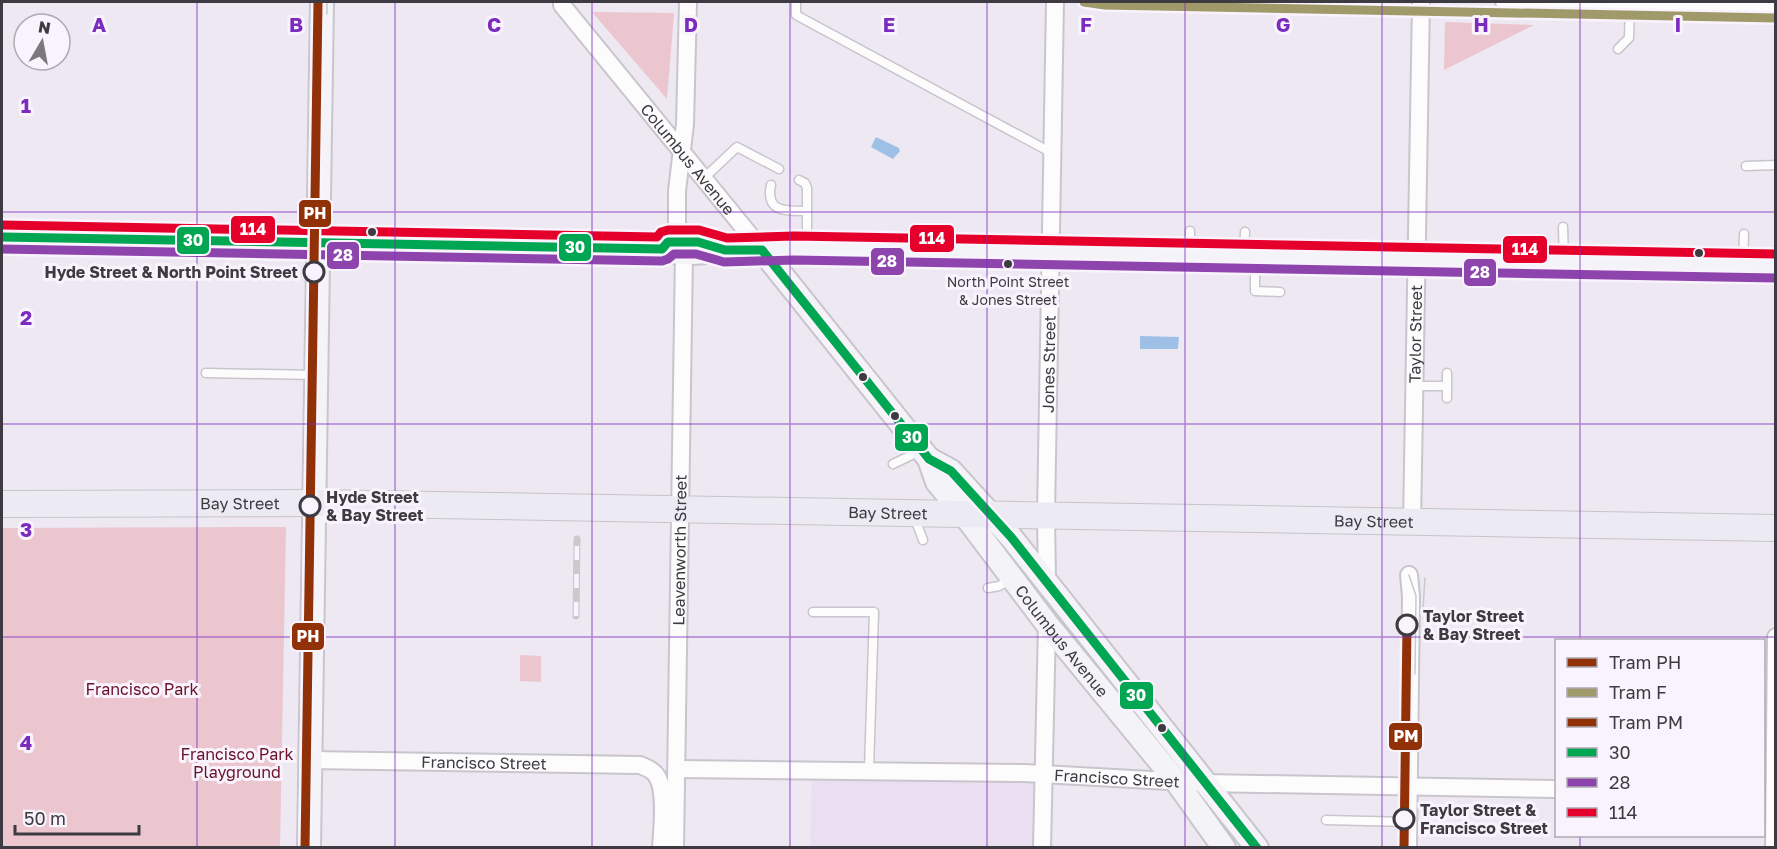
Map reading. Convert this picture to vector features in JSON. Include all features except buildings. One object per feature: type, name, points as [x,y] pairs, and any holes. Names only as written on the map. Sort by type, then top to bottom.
[{"type":"main road","name":"Bay Street","points":[[2,504],[314,503],[1776,528]]},
{"type":"street","points":[[309,848],[322,2]]},
{"type":"street","name":"Columbus Avenue","points":[[561,2],[925,454],[937,482],[1047,624],[1176,781],[1224,848]]},
{"type":"street","name":"Leavenworth Street","points":[[675,848],[681,509],[674,248],[677,191],[683,155],[688,2]]},
{"type":"street","name":"Jones Street","points":[[1047,582],[1046,515],[1055,2]]},
{"type":"street","name":"Taylor Street","points":[[1412,523],[1421,2]]},
{"type":"street","points":[[1504,2],[1776,7]]},
{"type":"street","points":[[2,237],[674,248],[698,242],[725,250],[807,249],[1776,266]]},
{"type":"street","name":"Columbus Avenue","points":[[925,454],[951,471],[1011,537],[1257,848]]},
{"type":"street","points":[[1408,848],[1411,596],[1409,575]]},
{"type":"street","points":[[1042,848],[1047,624]]},
{"type":"street","points":[[1774,848],[1771,793],[1776,637]]},
{"type":"street","name":"Francisco Street","points":[[310,760],[634,764],[656,774],[662,798],[662,848]]},
{"type":"street","name":"Francisco Street","points":[[677,769],[869,770],[1043,774],[1205,783],[1555,789]]},
{"type":"lane","points":[[796,2],[796,15],[1052,153]]},
{"type":"lane","points":[[1618,50],[1629,38],[1630,4]]},
{"type":"lane","points":[[703,179],[736,147],[779,169]]},
{"type":"lane","points":[[1746,166],[1776,165]]},
{"type":"lane","points":[[799,180],[805,183],[807,193],[807,249]]},
{"type":"lane","points":[[771,185],[770,198],[778,208],[784,211],[807,211]]},
{"type":"lane","points":[[1563,227],[1564,262]]},
{"type":"lane","points":[[1190,231],[1190,256]]},
{"type":"lane","points":[[1245,232],[1255,291],[1280,292]]},
{"type":"lane","points":[[1743,266],[1744,234]]},
{"type":"lane","points":[[206,373],[316,375]]},
{"type":"lane","points":[[1447,373],[1447,398]]},
{"type":"lane","points":[[1415,386],[1447,386]]},
{"type":"lane","points":[[892,464],[925,454]]},
{"type":"lane","points":[[913,513],[923,540]]},
{"type":"lane","points":[[988,588],[1014,579]]},
{"type":"lane","points":[[813,612],[874,612],[869,770]]},
{"type":"lane","points":[[1326,820],[1408,822]]},
{"type":"shaded area","points":[[812,775],[1034,779],[1033,847],[810,848]]},
{"type":"green space","points":[[592,12],[674,13],[667,99]]},
{"type":"green space","points":[[1445,22],[1534,25],[1444,70]]},
{"type":"green space","name":"Francisco Park","points":[[286,527],[280,847],[2,847],[2,528]]},
{"type":"green space","points":[[520,655],[541,656],[541,682],[520,681]]},
{"type":"water","points":[[876,137],[899,148],[900,151],[893,159],[871,147]]},
{"type":"water","points":[[1140,336],[1179,337],[1178,349],[1140,349]]},
{"type":"tram line","name":"PH","points":[[305,848],[318,2]]},
{"type":"tram line","points":[[327,2],[327,14]]},
{"type":"tram line","name":"F","points":[[1084,2],[1105,5],[1776,18]]},
{"type":"tram line","points":[[1409,575],[1416,596],[1415,674]]},
{"type":"tram line","points":[[1423,609],[1425,578]]},
{"type":"tram line","name":"PM","points":[[1404,848],[1407,625]]},
{"type":"railway","points":[[576,616],[577,539]]},
{"type":"transit line","name":"114","points":[[2,225],[657,237],[661,232],[668,230],[699,230],[727,238],[794,236],[1776,254]]},
{"type":"transit line","name":"30","points":[[2,237],[662,249],[668,242],[698,242],[725,250],[762,250]]},
{"type":"transit line","name":"28","points":[[2,249],[662,261],[674,254],[696,254],[724,262],[794,260],[1776,278]]},
{"type":"transit line","name":"30","points":[[762,250],[929,459],[951,471],[1011,537],[1257,848]]},
{"type":"place","name":"North Point Street & Jones Street","points":[[1008,264]]},
{"type":"place","name":"Hyde Street & North Point Street","points":[[314,272]]},
{"type":"place","name":"Hyde Street & Bay Street","points":[[310,506]]},
{"type":"place","name":"Taylor Street & Bay Street","points":[[1407,625]]},
{"type":"place","name":"Taylor Street & Francisco Street","points":[[1404,819]]},
{"type":"park label","name":"Francisco Park Playground","points":[[237,763]]}]
